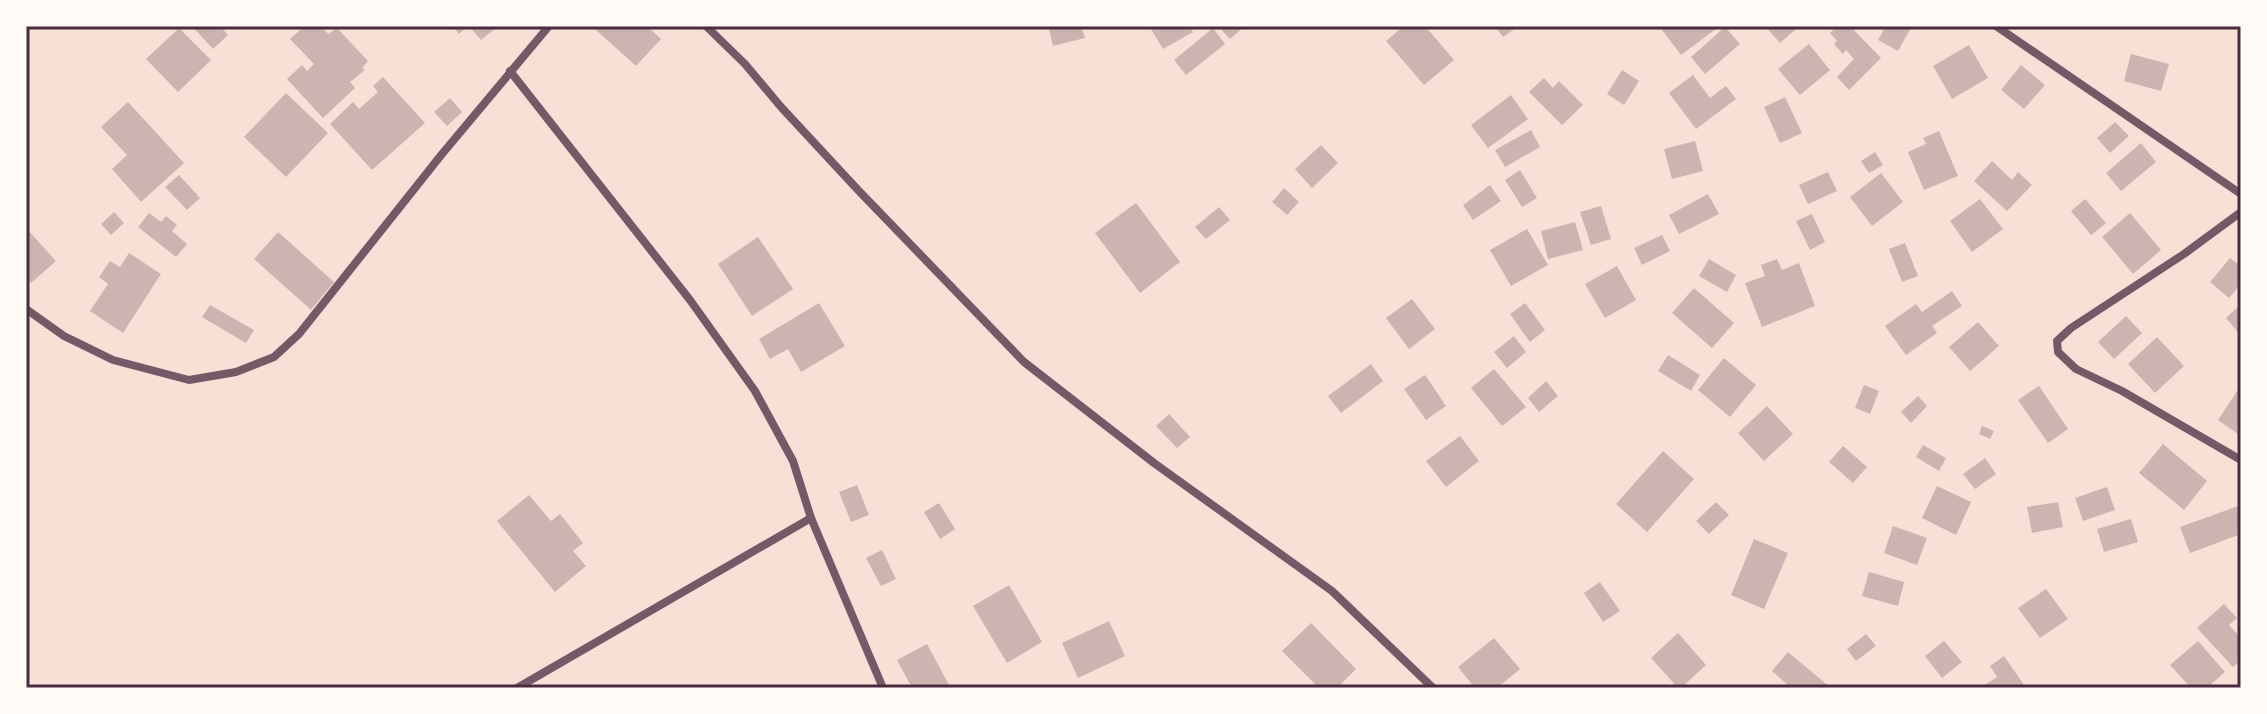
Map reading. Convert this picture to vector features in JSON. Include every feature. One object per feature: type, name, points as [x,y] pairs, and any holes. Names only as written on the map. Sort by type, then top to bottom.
[{"type":"street","points":[[26,309],[64,336],[113,360],[189,380],[236,372],[274,357],[299,334],[549,26]]},
{"type":"street","points":[[706,26],[1024,362],[1154,463],[1332,591],[1433,688]]},
{"type":"street","points":[[1996,26],[2241,194]]},
{"type":"street","points":[[510,71],[690,300],[755,391],[793,461],[811,518],[883,688]]},
{"type":"street","points":[[2241,212],[2184,254],[2071,328],[2057,341],[2058,352],[2076,369],[2122,391],[2241,460]]},
{"type":"street","points":[[517,688],[811,518]]},
{"type":"building","points":[[192,26],[220,26],[228,35],[213,49]]},
{"type":"building","points":[[305,26],[321,26],[328,34],[337,28],[368,61],[362,68],[365,70],[350,82],[355,88],[323,118],[287,79],[302,65],[307,71],[314,64],[290,39]]},
{"type":"building","points":[[452,26],[468,26],[459,34]]},
{"type":"building","points":[[469,26],[494,26],[496,28],[481,40]]},
{"type":"building","points":[[600,26],[647,26],[661,39],[636,66],[596,30]]},
{"type":"building","points":[[1048,26],[1081,26],[1085,38],[1053,46]]},
{"type":"building","points":[[1149,26],[1189,26],[1193,32],[1163,49]]},
{"type":"building","points":[[1218,26],[1245,26],[1230,39]]},
{"type":"building","points":[[1404,26],[1425,26],[1454,60],[1424,85],[1386,41]]},
{"type":"building","points":[[1495,26],[1519,26],[1503,37]]},
{"type":"building","points":[[1659,26],[1720,26],[1681,55]]},
{"type":"building","points":[[1765,26],[1791,26],[1795,30],[1780,43]]},
{"type":"building","points":[[1837,26],[1850,26],[1881,58],[1849,90],[1837,77],[1854,59],[1846,50],[1843,54],[1834,44],[1837,41],[1830,33]]},
{"type":"building","points":[[1886,26],[1912,26],[1898,51],[1878,40]]},
{"type":"building","points":[[1725,27],[1740,44],[1705,74],[1691,57]]},
{"type":"building","points":[[179,28],[211,60],[178,92],[146,59]]},
{"type":"building","points":[[1213,28],[1225,44],[1186,75],[1174,60]]},
{"type":"building","points":[[1809,44],[1830,70],[1800,95],[1778,69]]},
{"type":"building","points":[[1969,45],[1988,78],[1952,99],[1933,66]]},
{"type":"building","points":[[2131,54],[2169,64],[2161,91],[2124,81]]},
{"type":"building","points":[[2021,65],[2045,85],[2024,109],[2001,90]]},
{"type":"building","points":[[1622,70],[1639,81],[1624,105],[1607,94]]},
{"type":"building","points":[[1693,75],[1710,98],[1726,86],[1736,99],[1696,129],[1669,93]]},
{"type":"building","points":[[383,77],[425,123],[372,170],[330,124],[353,102],[359,109],[378,92],[373,86]]},
{"type":"building","points":[[1544,78],[1553,88],[1559,81],[1583,105],[1562,125],[1529,92]]},
{"type":"building","points":[[286,93],[328,133],[286,177],[244,137]]},
{"type":"building","points":[[1511,95],[1528,119],[1488,148],[1471,125]]},
{"type":"building","points":[[1785,97],[1802,133],[1780,143],[1764,107]]},
{"type":"building","points":[[450,98],[462,112],[447,126],[434,112]]},
{"type":"building","points":[[128,102],[184,163],[141,202],[112,169],[127,155],[101,127]]},
{"type":"building","points":[[2115,122],[2129,136],[2110,153],[2097,138]]},
{"type":"building","points":[[1531,130],[1540,147],[1505,167],[1495,150]]},
{"type":"building","points":[[1939,131],[1958,176],[1924,190],[1908,152],[1926,144],[1923,138]]},
{"type":"building","points":[[1695,141],[1703,171],[1672,179],[1664,149]]},
{"type":"building","points":[[2141,143],[2156,162],[2121,191],[2106,173]]},
{"type":"building","points":[[1321,145],[1338,163],[1312,188],[1295,169]]},
{"type":"building","points":[[1875,152],[1883,165],[1869,173],[1861,161]]},
{"type":"building","points":[[1992,161],[2012,180],[2018,172],[2032,185],[2007,211],[1974,181]]},
{"type":"building","points":[[1520,170],[1537,198],[1522,207],[1505,180]]},
{"type":"building","points":[[1828,172],[1837,191],[1808,204],[1799,185]]},
{"type":"building","points":[[1881,173],[1903,202],[1872,226],[1850,197]]},
{"type":"building","points":[[179,175],[200,198],[187,210],[165,187]]},
{"type":"building","points":[[1490,185],[1501,201],[1473,220],[1463,205]]},
{"type":"building","points":[[1284,188],[1299,202],[1287,215],[1272,202]]},
{"type":"building","points":[[1708,194],[1719,214],[1679,234],[1669,215]]},
{"type":"building","points":[[1980,199],[2003,229],[1972,252],[1950,221]]},
{"type":"building","points":[[2085,199],[2106,223],[2091,235],[2071,211]]},
{"type":"building","points":[[1136,203],[1180,262],[1140,293],[1095,233]]},
{"type":"building","points":[[1601,206],[1611,239],[1591,245],[1580,212]]},
{"type":"building","points":[[1219,207],[1230,220],[1206,239],[1195,227]]},
{"type":"building","points":[[114,212],[124,223],[111,235],[101,224]]},
{"type":"building","points":[[149,213],[161,222],[166,216],[177,225],[172,231],[187,244],[176,257],[138,227]]},
{"type":"building","points":[[2130,213],[2161,250],[2133,274],[2102,237]]},
{"type":"building","points":[[1812,214],[1825,242],[1810,250],[1796,221]]},
{"type":"building","points":[[1575,222],[1583,250],[1548,259],[1541,231]]},
{"type":"building","points":[[26,228],[56,261],[31,283],[26,277]]},
{"type":"building","points":[[1527,229],[1548,265],[1511,286],[1490,250]]},
{"type":"building","points":[[278,232],[334,282],[311,310],[254,259]]},
{"type":"building","points":[[1662,235],[1670,251],[1642,265],[1634,248]]},
{"type":"building","points":[[758,237],[793,289],[752,316],[718,264]]},
{"type":"building","points":[[1905,243],[1918,276],[1902,282],[1889,249]]},
{"type":"building","points":[[129,253],[161,274],[123,333],[90,311],[108,284],[99,277],[110,261],[120,267]]},
{"type":"building","points":[[2230,258],[2241,266],[2241,284],[2229,298],[2210,282]]},
{"type":"building","points":[[1709,259],[1736,275],[1727,292],[1699,276]]},
{"type":"building","points":[[1777,259],[1782,270],[1799,263],[1815,306],[1762,327],[1745,283],[1765,276],[1761,265]]},
{"type":"building","points":[[1617,266],[1636,300],[1605,318],[1585,284]]},
{"type":"building","points":[[1694,288],[1734,323],[1712,348],[1672,313]]},
{"type":"building","points":[[1952,291],[1962,306],[1932,326],[1937,333],[1906,355],[1885,326],[1916,304],[1922,312]]},
{"type":"building","points":[[1412,299],[1435,329],[1409,349],[1386,318]]},
{"type":"building","points":[[819,303],[845,346],[801,372],[788,349],[770,359],[759,339]]},
{"type":"building","points":[[1525,303],[1545,330],[1530,342],[1510,314]]},
{"type":"building","points":[[2241,304],[2241,336],[2226,318]]},
{"type":"building","points":[[210,305],[254,330],[246,343],[202,317]]},
{"type":"building","points":[[2126,316],[2142,333],[2114,359],[2098,342]]},
{"type":"building","points":[[1978,322],[1999,346],[1970,371],[1949,347]]},
{"type":"building","points":[[1514,336],[1526,352],[1507,368],[1494,352]]},
{"type":"building","points":[[2157,337],[2184,366],[2155,393],[2128,364]]},
{"type":"building","points":[[1668,355],[1700,375],[1691,391],[1658,371]]},
{"type":"building","points":[[1724,358],[1756,385],[1730,417],[1698,390]]},
{"type":"building","points":[[1371,364],[1383,381],[1341,413],[1328,396]]},
{"type":"building","points":[[1494,369],[1526,407],[1502,426],[1471,388]]},
{"type":"building","points":[[1425,375],[1446,406],[1426,420],[1404,389]]},
{"type":"building","points":[[1546,381],[1558,396],[1539,412],[1528,398]]},
{"type":"building","points":[[1864,385],[1879,391],[1870,414],[1855,408]]},
{"type":"building","points":[[2241,385],[2241,436],[2218,420]]},
{"type":"building","points":[[2039,386],[2068,429],[2048,443],[2018,400]]},
{"type":"building","points":[[1918,396],[1927,406],[1911,423],[1901,412]]},
{"type":"building","points":[[1767,406],[1793,434],[1764,461],[1738,433]]},
{"type":"building","points":[[1169,414],[1190,437],[1177,448],[1156,426]]},
{"type":"building","points":[[1982,426],[1994,431],[1990,439],[1979,434]]},
{"type":"building","points":[[1460,436],[1479,461],[1446,487],[1426,461]]},
{"type":"building","points":[[2163,444],[2207,481],[2184,510],[2139,473]]},
{"type":"building","points":[[1923,445],[1946,458],[1939,471],[1916,457]]},
{"type":"building","points":[[1843,446],[1867,467],[1853,483],[1829,462]]},
{"type":"building","points":[[1663,451],[1694,479],[1647,532],[1616,504]]},
{"type":"building","points":[[1985,458],[1996,474],[1975,489],[1963,474]]},
{"type":"building","points":[[857,485],[869,515],[851,522],[839,492]]},
{"type":"building","points":[[1937,486],[1971,502],[1956,535],[1922,518]]},
{"type":"building","points":[[2107,487],[2115,510],[2083,521],[2075,498]]},
{"type":"building","points":[[529,495],[551,521],[560,514],[583,543],[573,551],[586,566],[555,592],[497,521]]},
{"type":"building","points":[[1716,502],[1729,515],[1709,534],[1696,521]]},
{"type":"building","points":[[2058,502],[2063,527],[2032,533],[2027,507]]},
{"type":"building","points":[[939,503],[955,529],[940,539],[924,512]]},
{"type":"building","points":[[2241,505],[2241,534],[2190,553],[2180,527]]},
{"type":"building","points":[[2131,519],[2138,542],[2104,552],[2097,529]]},
{"type":"building","points":[[1893,526],[1927,538],[1917,565],[1884,553]]},
{"type":"building","points":[[1754,539],[1788,553],[1764,609],[1731,595]]},
{"type":"building","points":[[882,550],[896,579],[881,586],[866,558]]},
{"type":"building","points":[[1869,572],[1904,582],[1898,606],[1862,596]]},
{"type":"building","points":[[1600,582],[1620,611],[1603,622],[1584,593]]},
{"type":"building","points":[[1009,585],[1042,642],[1007,663],[973,606]]},
{"type":"building","points":[[2046,589],[2068,619],[2040,638],[2018,608]]},
{"type":"building","points":[[2224,604],[2237,618],[2229,625],[2241,638],[2241,660],[2233,667],[2197,628]]},
{"type":"building","points":[[1109,621],[1125,656],[1078,678],[1062,643]]},
{"type":"building","points":[[1311,623],[1356,669],[1337,688],[1319,688],[1282,651]]},
{"type":"building","points":[[1678,633],[1706,665],[1681,688],[1651,658]]},
{"type":"building","points":[[1866,634],[1876,646],[1856,661],[1847,649]]},
{"type":"building","points":[[1494,638],[1520,669],[1497,688],[1475,688],[1458,667]]},
{"type":"building","points":[[1944,641],[1962,662],[1942,678],[1925,656]]},
{"type":"building","points":[[2198,641],[2225,672],[2207,688],[2191,688],[2170,665]]},
{"type":"building","points":[[927,644],[950,687],[912,688],[897,660]]},
{"type":"building","points":[[1788,652],[1831,688],[1791,688],[1772,671]]},
{"type":"building","points":[[2004,656],[2026,688],[1980,688],[1997,677],[1990,666]]}]
